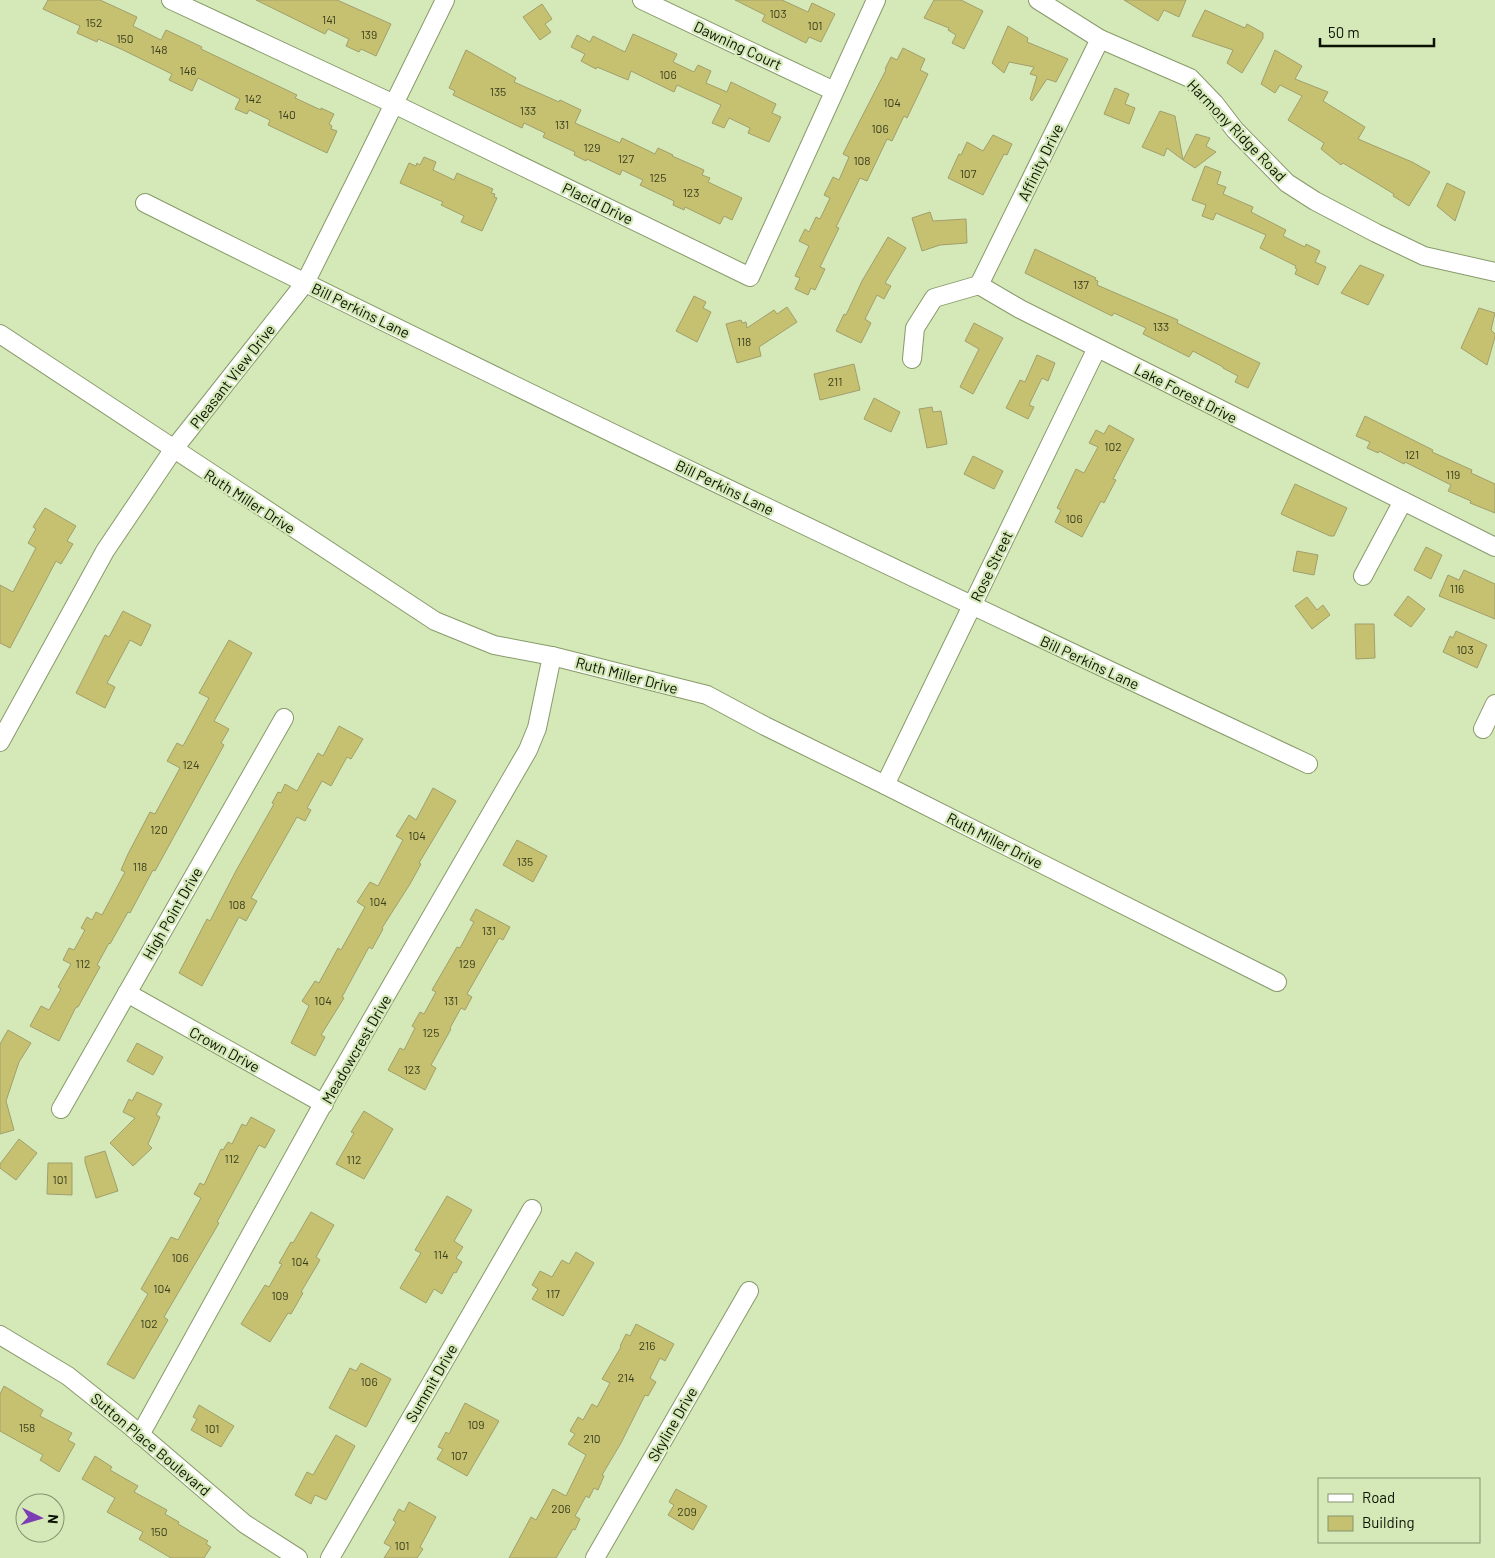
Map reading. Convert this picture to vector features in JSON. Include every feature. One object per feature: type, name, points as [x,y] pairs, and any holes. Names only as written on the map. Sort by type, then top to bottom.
[{"type":"street","name":"Placid Drive","points":[[171,0],[394,104],[750,277],[876,0]]},
{"type":"street","name":"Pleasant View Drive","points":[[0,742],[105,551],[174,450],[305,283],[444,0]]},
{"type":"street","name":"Dawning Court","points":[[642,0],[834,90]]},
{"type":"street","name":"Harmony Ridge Road","points":[[1038,0],[1100,38],[1190,78],[1215,104],[1235,130],[1287,184],[1315,201],[1424,256],[1495,272]]},
{"type":"street","name":"Affinity Drive","points":[[979,286],[1100,38]]},
{"type":"street","name":"Bill Perkins Lane","points":[[146,203],[305,283],[971,606],[1308,764]]},
{"type":"street","name":"Lake Forest Drive","points":[[979,286],[1097,348],[1495,547]]},
{"type":"street","points":[[912,359],[915,328],[934,298],[979,286]]},
{"type":"street","name":"Ruth Miller Drive","points":[[0,334],[435,621],[494,645],[552,656],[707,695],[765,726],[885,784],[1277,982]]},
{"type":"street","name":"Rose Street","points":[[885,784],[1097,348]]},
{"type":"street","points":[[1363,576],[1403,501]]},
{"type":"street","name":"Meadowcrest Drive","points":[[140,1435],[324,1104],[528,750],[537,728],[552,656]]},
{"type":"street","points":[[1483,729],[1495,704]]},
{"type":"street","name":"High Point Drive","points":[[61,1109],[284,718]]},
{"type":"street","name":"Crown Drive","points":[[127,993],[324,1104]]},
{"type":"street","name":"Summit Drive","points":[[330,1558],[532,1209]]},
{"type":"street","name":"Skyline Drive","points":[[595,1558],[749,1290]]},
{"type":"street","name":"Sutton Place Boulevard","points":[[0,1335],[68,1376],[245,1524],[298,1558]]},
{"type":"building","points":[[48,0],[100,0],[137,17],[133,26],[161,40],[166,30],[297,95],[295,98],[334,114],[329,124],[332,126],[331,129],[337,131],[327,153],[268,125],[270,120],[249,110],[247,114],[235,109],[240,99],[198,78],[192,91],[169,80],[172,74],[98,39],[97,42],[77,33],[80,26],[43,9]]},
{"type":"building","points":[[256,0],[337,0],[391,24],[376,56],[361,49],[359,52],[346,46],[349,39],[328,29],[325,34]]},
{"type":"building","points":[[735,0],[782,0],[808,12],[812,3],[835,14],[821,42],[809,37],[806,43],[762,21],[765,15]]},
{"type":"building","points":[[934,0],[961,0],[983,11],[964,49],[952,43],[956,35],[948,30],[949,28],[924,18]]},
{"type":"building","points":[[1124,0],[1186,0],[1179,17],[1164,10],[1158,21]]},
{"type":"building","points":[[542,4],[552,19],[545,24],[551,32],[540,40],[523,17]]},
{"type":"building","points":[[1205,10],[1245,28],[1247,24],[1263,33],[1263,38],[1242,73],[1227,63],[1233,50],[1192,36]]},
{"type":"building","points":[[1008,26],[1028,38],[1027,42],[1068,59],[1056,82],[1047,79],[1032,101],[1030,99],[1037,76],[1030,74],[1034,67],[1009,62],[1004,73],[992,63]]},
{"type":"building","points":[[633,34],[677,54],[673,62],[694,72],[698,65],[711,71],[706,83],[727,92],[731,82],[776,104],[772,113],[781,117],[769,142],[748,133],[750,128],[729,118],[724,128],[712,123],[721,105],[677,85],[674,92],[631,71],[628,80],[597,67],[596,69],[581,61],[585,54],[571,47],[577,35],[590,42],[593,36],[625,52]]},
{"type":"building","points":[[903,48],[925,59],[920,70],[928,74],[907,118],[904,116],[892,141],[887,139],[867,181],[860,178],[836,227],[839,228],[820,267],[825,269],[815,290],[811,288],[808,295],[795,289],[800,278],[795,276],[809,246],[799,241],[805,229],[809,232],[816,217],[820,219],[830,198],[824,195],[833,177],[839,180],[849,157],[843,154],[891,57],[897,60]]},
{"type":"building","points":[[466,50],[516,78],[514,82],[581,110],[575,123],[620,143],[622,138],[655,154],[658,148],[704,170],[702,175],[710,178],[708,182],[742,198],[732,220],[724,216],[720,224],[685,207],[684,210],[673,205],[674,201],[640,185],[643,180],[622,170],[620,175],[587,159],[586,161],[574,155],[575,152],[543,137],[545,133],[524,123],[522,128],[453,95],[455,91],[449,88]]},
{"type":"building","points":[[1275,50],[1302,66],[1295,79],[1328,92],[1323,101],[1365,127],[1358,139],[1412,162],[1430,172],[1409,206],[1393,196],[1394,194],[1343,163],[1341,165],[1321,149],[1324,143],[1288,120],[1302,96],[1280,85],[1275,93],[1261,84]]},
{"type":"building","points":[[1115,88],[1129,94],[1125,104],[1135,108],[1129,124],[1104,114]]},
{"type":"building","points":[[1160,111],[1175,116],[1183,160],[1167,148],[1164,156],[1142,147]]},
{"type":"building","points":[[1196,134],[1210,138],[1206,146],[1216,152],[1195,168],[1183,160]]},
{"type":"building","points":[[993,135],[1012,144],[1007,155],[1004,154],[983,195],[948,178],[967,142],[983,151]]},
{"type":"building","points":[[424,157],[436,162],[433,170],[454,180],[457,173],[493,189],[491,193],[495,194],[494,197],[497,198],[482,231],[461,222],[464,216],[441,205],[443,202],[400,183],[409,163],[416,166],[417,163],[420,165]]},
{"type":"building","points":[[1205,166],[1221,172],[1217,184],[1226,187],[1223,194],[1253,207],[1251,212],[1286,230],[1283,236],[1305,247],[1306,244],[1320,251],[1315,262],[1326,267],[1318,285],[1295,274],[1296,266],[1260,248],[1266,235],[1216,213],[1213,220],[1202,216],[1206,205],[1192,200]]},
{"type":"building","points":[[1447,183],[1465,192],[1455,221],[1437,206]]},
{"type":"building","points":[[930,212],[933,221],[966,219],[967,243],[940,245],[922,251],[912,218]]},
{"type":"building","points":[[888,237],[906,248],[885,283],[891,286],[884,299],[877,295],[865,319],[871,323],[861,343],[836,331]]},
{"type":"building","points":[[1035,249],[1096,278],[1095,280],[1098,281],[1097,285],[1178,320],[1177,323],[1260,363],[1248,388],[1235,382],[1238,376],[1193,351],[1189,357],[1143,334],[1146,328],[1114,313],[1112,316],[1025,273]]},
{"type":"building","points":[[1360,265],[1384,275],[1368,305],[1341,293]]},
{"type":"building","points":[[694,296],[706,302],[703,308],[711,312],[697,342],[676,331]]},
{"type":"building","points":[[787,307],[797,322],[759,347],[761,356],[737,363],[726,324],[741,320],[742,323],[746,322],[747,328],[774,310],[777,314]]},
{"type":"building","points":[[1479,308],[1495,313],[1491,330],[1495,337],[1487,365],[1461,348]]},
{"type":"building","points":[[974,323],[1003,338],[973,394],[960,387],[979,349],[965,341]]},
{"type":"building","points":[[1037,355],[1055,363],[1048,381],[1042,378],[1029,405],[1034,407],[1028,419],[1006,408],[1020,380],[1025,382]]},
{"type":"building","points":[[854,364],[860,390],[820,400],[814,374]]},
{"type":"building","points":[[874,398],[900,412],[891,432],[864,419]]},
{"type":"building","points":[[932,407],[933,412],[941,411],[947,444],[927,448],[919,409]]},
{"type":"building","points":[[1365,416],[1433,450],[1432,452],[1472,470],[1471,473],[1495,484],[1495,513],[1470,503],[1471,501],[1448,491],[1451,485],[1405,462],[1404,464],[1379,451],[1378,453],[1367,448],[1370,442],[1356,436]]},
{"type":"building","points":[[1109,425],[1134,439],[1113,479],[1116,480],[1104,503],[1101,501],[1082,537],[1055,522],[1061,510],[1057,508],[1076,469],[1084,473],[1098,447],[1089,443],[1096,430],[1104,434]]},
{"type":"building","points":[[973,456],[1003,471],[994,489],[964,474]]},
{"type":"building","points":[[1295,484],[1347,508],[1334,536],[1330,536],[1281,514]]},
{"type":"building","points":[[45,508],[76,526],[67,541],[73,544],[61,564],[56,561],[10,648],[0,643],[0,585],[13,592],[36,548],[28,543],[36,529],[33,527]]},
{"type":"building","points":[[1426,547],[1442,555],[1431,579],[1414,570]]},
{"type":"building","points":[[1297,551],[1318,555],[1314,575],[1293,571]]},
{"type":"building","points":[[1464,570],[1495,584],[1495,619],[1439,596],[1448,575],[1459,580]]},
{"type":"building","points":[[1408,596],[1425,609],[1411,627],[1394,615]]},
{"type":"building","points":[[1307,597],[1317,610],[1323,605],[1330,615],[1312,629],[1295,606]]},
{"type":"building","points":[[123,611],[151,625],[141,646],[130,640],[107,683],[115,687],[105,708],[76,693],[105,635],[109,637]]},
{"type":"building","points":[[1355,624],[1374,624],[1375,658],[1356,659]]},
{"type":"building","points":[[1456,631],[1487,645],[1477,668],[1443,652],[1450,636],[1453,638]]},
{"type":"building","points":[[229,640],[252,653],[214,721],[229,729],[221,743],[224,745],[155,871],[153,870],[130,913],[128,912],[109,943],[97,965],[100,967],[78,1007],[76,1007],[59,1041],[30,1026],[41,1006],[49,1010],[61,989],[58,987],[71,964],[63,960],[69,948],[74,950],[85,930],[81,928],[87,917],[92,920],[96,912],[102,915],[125,872],[121,870],[150,812],[155,814],[180,768],[167,761],[177,743],[183,746],[209,698],[199,693]]},
{"type":"building","points":[[339,726],[363,739],[351,759],[347,757],[331,786],[322,781],[307,808],[311,810],[305,821],[297,817],[251,898],[257,901],[246,921],[239,917],[202,986],[179,973],[207,919],[210,921],[274,804],[272,803],[278,792],[281,793],[285,784],[297,791],[318,753],[323,756]]},
{"type":"building","points":[[433,788],[456,801],[419,863],[421,864],[410,884],[382,928],[372,949],[369,947],[342,997],[344,998],[321,1035],[325,1037],[315,1056],[291,1043],[309,1006],[302,1001],[315,981],[319,983],[338,948],[341,950],[365,907],[357,902],[370,882],[378,886],[403,840],[396,836],[409,815],[416,820]]},
{"type":"building","points":[[517,840],[547,856],[533,882],[503,865]]},
{"type":"building","points":[[476,909],[510,927],[503,940],[499,938],[467,994],[472,997],[465,1010],[461,1008],[431,1065],[436,1068],[425,1090],[388,1070],[400,1048],[404,1050],[415,1028],[412,1026],[420,1012],[424,1014],[436,992],[432,990],[457,947],[460,948],[474,922],[470,920]]},
{"type":"building","points":[[8,1030],[31,1043],[19,1062],[6,1101],[14,1130],[0,1134],[0,1044]]},
{"type":"building","points":[[137,1043],[163,1057],[153,1075],[127,1061]]},
{"type":"building","points":[[137,1092],[162,1104],[156,1115],[160,1117],[148,1144],[152,1148],[133,1166],[110,1143],[135,1118],[123,1112],[129,1099],[132,1101]]},
{"type":"building","points":[[364,1111],[393,1129],[364,1179],[336,1164],[354,1133],[351,1132]]},
{"type":"building","points":[[251,1117],[275,1130],[265,1148],[259,1145],[217,1222],[219,1223],[164,1317],[168,1320],[134,1379],[107,1364],[148,1294],[141,1289],[171,1237],[178,1240],[201,1198],[194,1194],[200,1183],[204,1185],[221,1149],[223,1150],[228,1142],[232,1144],[242,1124],[246,1126]]},
{"type":"building","points":[[19,1139],[37,1153],[16,1180],[0,1168],[0,1164]]},
{"type":"building","points":[[105,1151],[118,1191],[96,1198],[85,1157]]},
{"type":"building","points":[[48,1163],[72,1163],[72,1195],[47,1194]]},
{"type":"building","points":[[447,1196],[472,1210],[454,1241],[463,1247],[456,1258],[462,1262],[442,1294],[434,1289],[426,1303],[400,1288],[421,1253],[415,1250]]},
{"type":"building","points":[[311,1212],[334,1225],[316,1257],[320,1260],[301,1292],[303,1293],[291,1314],[288,1313],[270,1342],[241,1324],[265,1285],[269,1287],[282,1264],[279,1263]]},
{"type":"building","points":[[576,1252],[594,1263],[563,1316],[532,1299],[538,1289],[532,1285],[540,1271],[552,1277],[562,1260],[569,1264]]},
{"type":"building","points":[[636,1324],[674,1344],[665,1361],[660,1358],[650,1378],[656,1382],[648,1396],[645,1395],[621,1443],[602,1475],[604,1476],[598,1490],[594,1488],[589,1498],[586,1496],[575,1516],[580,1519],[575,1530],[573,1529],[556,1558],[509,1558],[531,1517],[536,1520],[553,1489],[566,1496],[586,1455],[568,1444],[575,1434],[570,1431],[578,1417],[583,1420],[592,1404],[597,1407],[610,1383],[602,1379],[621,1347],[626,1334],[630,1336]]},
{"type":"building","points":[[361,1363],[391,1379],[366,1427],[329,1408],[350,1368],[356,1371]]},
{"type":"building","points":[[4,1386],[43,1410],[40,1416],[72,1433],[68,1440],[75,1444],[59,1472],[40,1460],[43,1455],[0,1431],[0,1394]]},
{"type":"building","points":[[465,1403],[499,1421],[467,1476],[437,1459],[443,1449],[438,1447],[446,1432],[449,1434]]},
{"type":"building","points":[[199,1405],[234,1426],[221,1447],[191,1430],[197,1419],[193,1417]]},
{"type":"building","points":[[336,1435],[355,1446],[326,1500],[315,1495],[311,1504],[295,1495],[307,1472],[313,1475]]},
{"type":"building","points":[[95,1456],[112,1467],[110,1470],[138,1486],[134,1492],[167,1510],[165,1514],[179,1522],[178,1524],[208,1541],[206,1544],[211,1547],[204,1558],[171,1558],[139,1539],[143,1532],[107,1512],[115,1498],[82,1479]]},
{"type":"building","points":[[676,1489],[707,1506],[693,1530],[668,1515],[674,1505],[669,1502]]},
{"type":"building","points":[[409,1502],[436,1517],[420,1547],[423,1549],[417,1558],[384,1558],[391,1547],[384,1543],[396,1522],[393,1520],[399,1509],[404,1512]]}]
